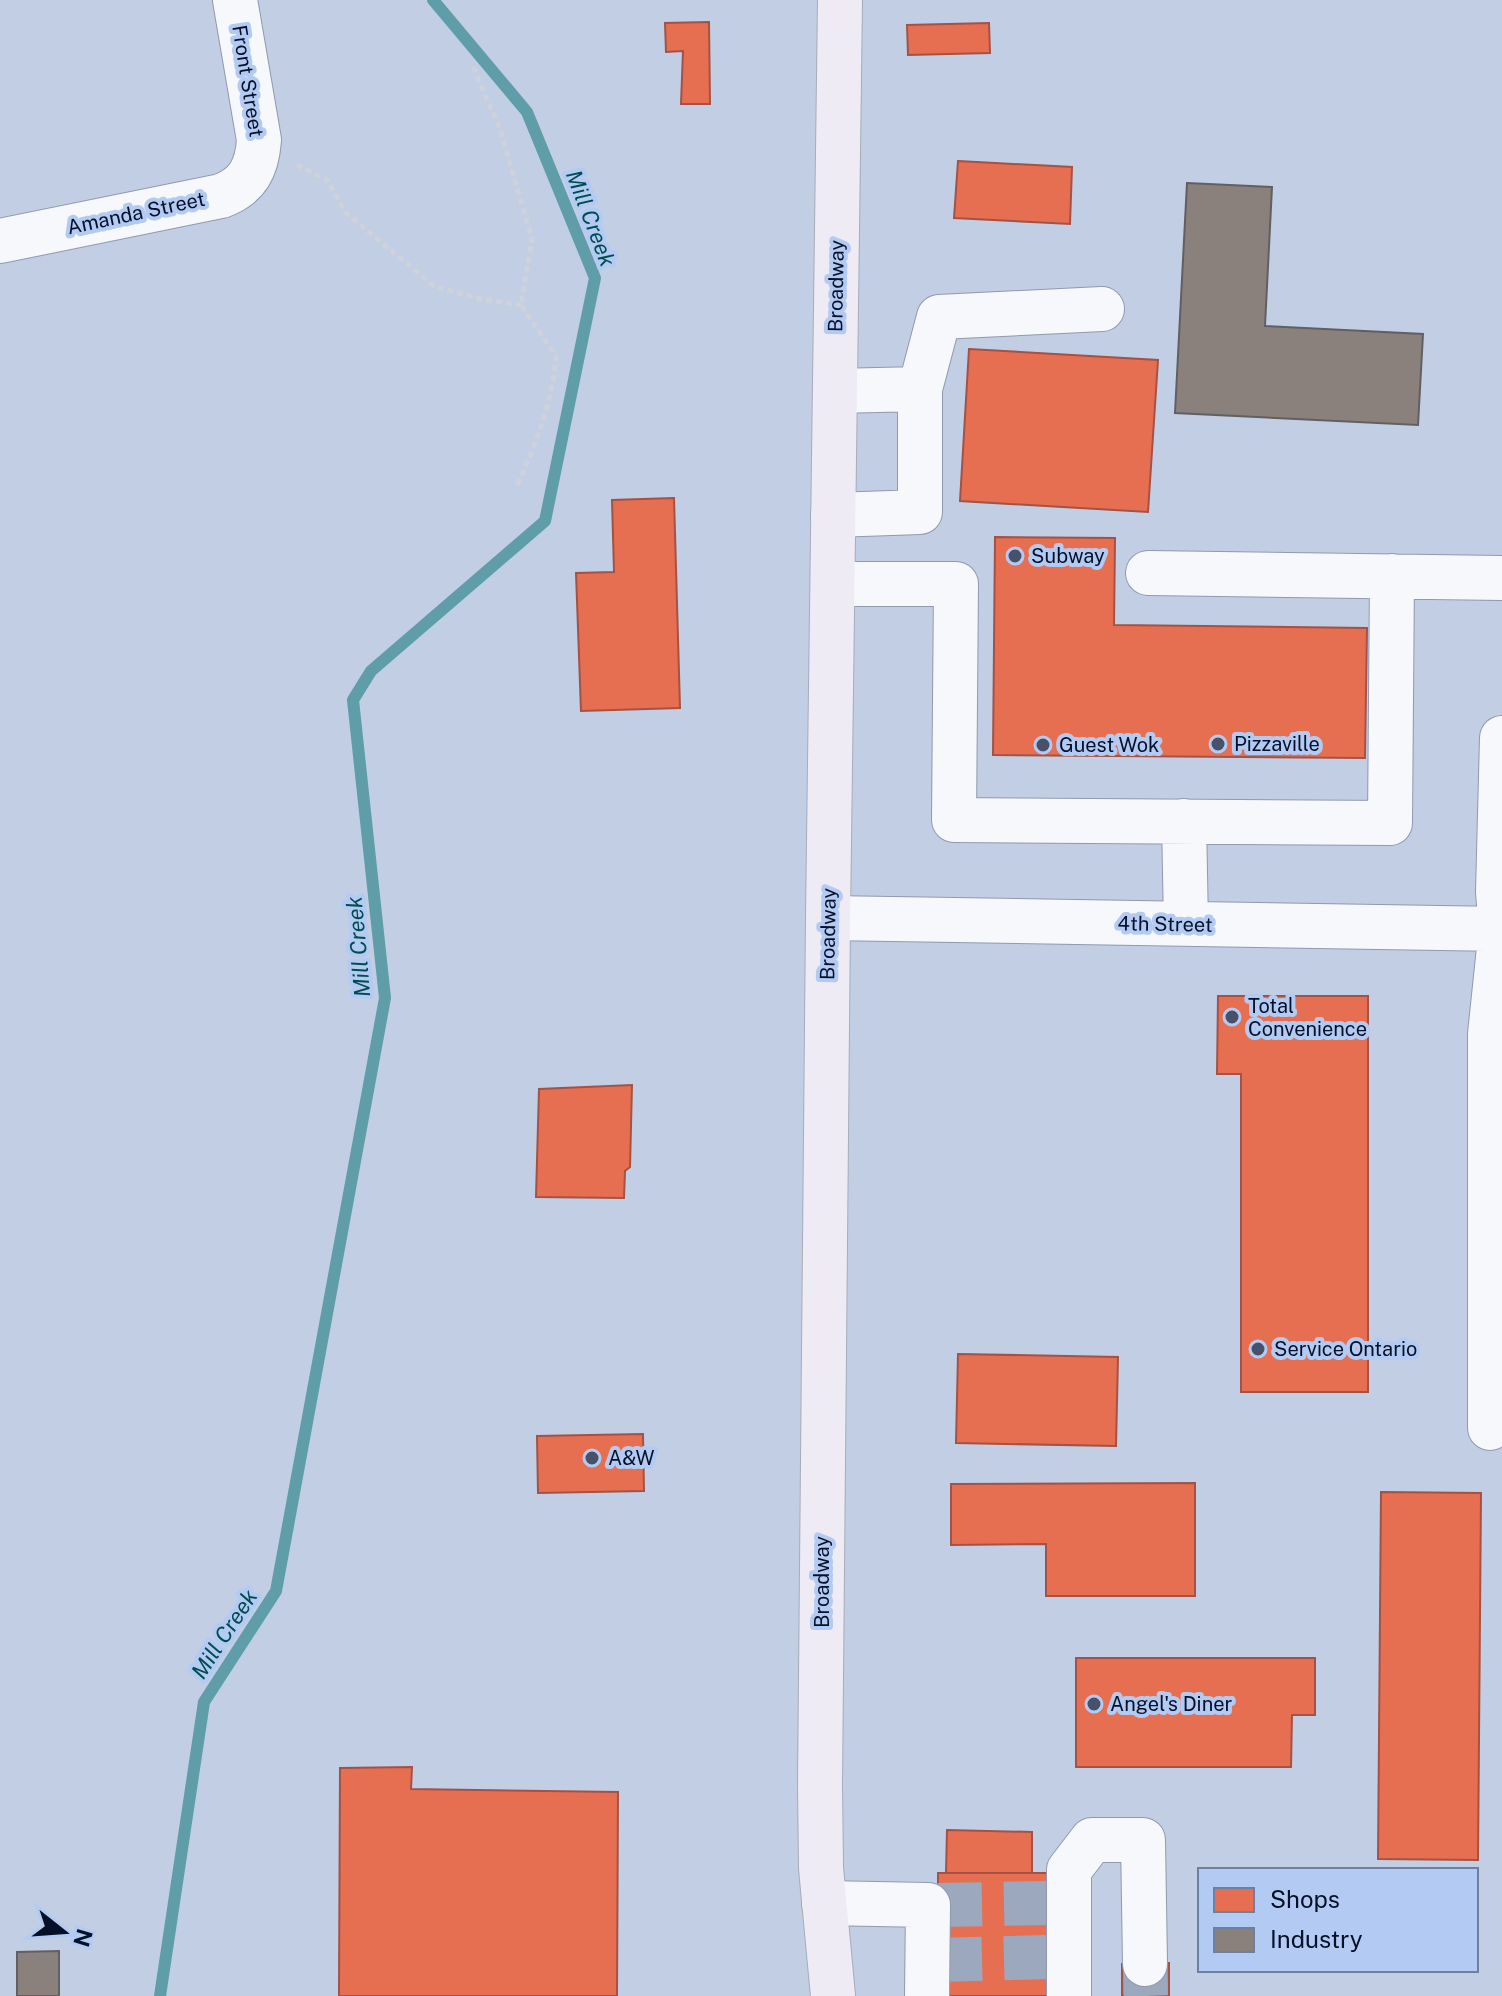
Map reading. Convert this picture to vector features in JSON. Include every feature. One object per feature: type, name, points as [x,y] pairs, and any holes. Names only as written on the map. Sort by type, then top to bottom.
[{"type":"main road","name":"Broadway","points":[[833,1996],[823,1886],[828,918],[840,0]]},
{"type":"main road","name":"Broadway","points":[[804,1996],[823,1886]]},
{"type":"street","name":"Front Street","points":[[235,0],[259,140],[257,162]]},
{"type":"street","name":"Amanda Street","points":[[0,241],[221,196],[236,190],[250,176],[257,162]]},
{"type":"street","points":[[833,515],[920,512],[920,389],[939,317],[1102,309]]},
{"type":"street","points":[[835,391],[920,389]]},
{"type":"street","points":[[1148,573],[1502,578]]},
{"type":"street","points":[[833,584],[956,584],[954,820],[1390,823],[1392,576]]},
{"type":"street","points":[[1490,1428],[1502,738]]},
{"type":"street","points":[[1184,821],[1186,924]]},
{"type":"street","name":"4th Street","points":[[828,918],[1501,929]]},
{"type":"street","points":[[1062,1970],[1058,1903],[1069,1870],[1092,1840],[1143,1840],[1145,1964]]},
{"type":"street","points":[[823,1886],[933,1905],[931,1972]]},
{"type":"path","points":[[473,67],[500,129],[532,239],[521,305],[556,356],[554,386],[540,434],[516,488]]},
{"type":"path","points":[[257,162],[298,165],[327,180],[346,213],[434,286],[481,299],[521,305]]},
{"type":"building: Shops","points":[[709,22],[710,104],[681,104],[683,51],[666,52],[665,23]]},
{"type":"building: Shops","points":[[989,23],[990,53],[908,55],[907,25]]},
{"type":"building: Shops","points":[[958,161],[1072,167],[1070,224],[954,218]]},
{"type":"building: Shops","points":[[969,349],[1158,360],[1148,512],[960,501]]},
{"type":"building: Shops","points":[[674,498],[680,708],[581,711],[576,573],[614,572],[612,500]]},
{"type":"building: Shops","points":[[995,537],[1115,538],[1114,625],[1367,628],[1365,758],[993,755]]},
{"type":"building: Shops","points":[[1218,996],[1368,996],[1368,1392],[1241,1392],[1241,1074],[1217,1074]]},
{"type":"building: Shops","points":[[632,1085],[630,1167],[625,1171],[624,1198],[536,1197],[539,1089]]},
{"type":"building: Shops","points":[[958,1354],[1118,1357],[1116,1446],[956,1443]]},
{"type":"building: Shops","points":[[643,1434],[644,1491],[538,1493],[537,1436]]},
{"type":"building: Shops","points":[[1195,1483],[1195,1596],[1046,1596],[1046,1544],[951,1545],[951,1484]]},
{"type":"building: Shops","points":[[1381,1492],[1481,1493],[1478,1860],[1378,1859]]},
{"type":"building: Shops","points":[[1076,1658],[1315,1658],[1315,1715],[1292,1715],[1291,1767],[1076,1767]]},
{"type":"building: Shops","points":[[412,1767],[411,1789],[618,1792],[617,1996],[339,1996],[340,1768]]},
{"type":"building: Shops","points":[[947,1830],[1032,1832],[1032,1873],[946,1873]]},
{"type":"building: Shops","points":[[938,1873],[1048,1873],[1048,1996],[938,1996]]},
{"type":"building: Shops","points":[[1169,1963],[1169,1996],[1122,1996],[1122,1964]]},
{"type":"building: Industry","points":[[1187,183],[1272,187],[1265,326],[1423,334],[1418,425],[1175,413]]},
{"type":"building: Industry","points":[[59,1951],[59,1996],[17,1996],[17,1952]]},
{"type":"waterway","name":"Mill Creek","points":[[160,1996],[204,1702],[276,1591],[385,998],[353,700],[371,671],[545,521],[595,278],[527,112],[433,0]]},
{"type":"tunnel","points":[[938,1905],[1048,1903]]},
{"type":"tunnel","points":[[938,1960],[1048,1957]]},
{"type":"tunnel","points":[[1145,1964],[1146,1996]]},
{"type":"place","name":"Subway","points":[[1015,556]]},
{"type":"place","name":"Pizzaville","points":[[1218,744]]},
{"type":"place","name":"Guest Wok","points":[[1043,745]]},
{"type":"place","name":"Total Convenience","points":[[1232,1017]]},
{"type":"place","name":"Service Ontario","points":[[1258,1349]]},
{"type":"place","name":"A&W","points":[[592,1458]]},
{"type":"place","name":"Angel's Diner","points":[[1094,1704]]}]
